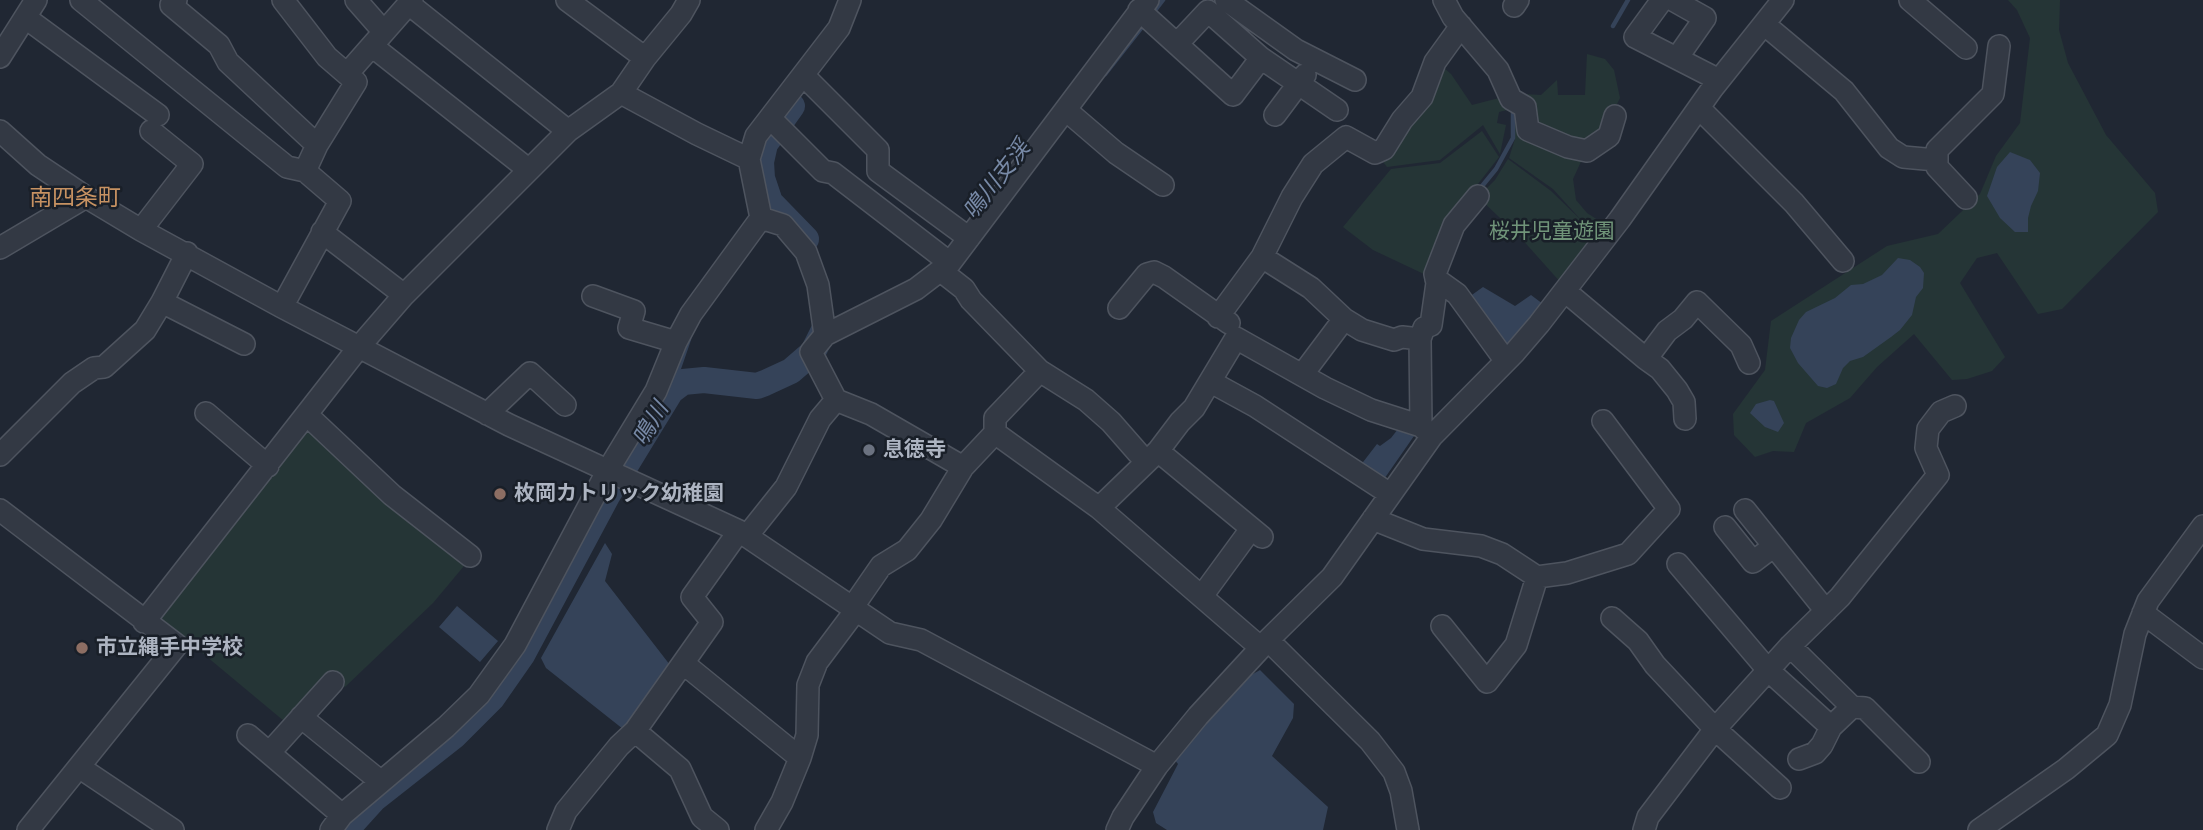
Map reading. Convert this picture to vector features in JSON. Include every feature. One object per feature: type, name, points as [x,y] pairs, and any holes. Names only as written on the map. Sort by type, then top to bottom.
[{"type":"street","points":[[81,0],[287,167],[305,172],[340,201],[282,307]]},
{"type":"street","points":[[176,0],[171,5],[219,45],[228,62],[317,145]]},
{"type":"street","points":[[283,0],[327,57],[356,82],[317,145],[305,172]]},
{"type":"street","points":[[356,0],[378,39],[529,170]]},
{"type":"street","points":[[567,0],[645,58]]},
{"type":"street","points":[[144,622],[359,347],[404,295],[568,131],[621,93],[689,0]]},
{"type":"street","points":[[766,220],[749,159],[757,136],[775,123],[807,79],[839,28],[850,0]]},
{"type":"street","points":[[1226,0],[1314,60],[1355,80]]},
{"type":"street","points":[[1444,0],[1461,26],[1498,70],[1517,102],[1525,107],[1528,130],[1568,147],[1587,151],[1609,136],[1615,116]]},
{"type":"street","points":[[1662,0],[1635,37],[1719,80]]},
{"type":"street","points":[[1674,0],[1706,19],[1677,58]]},
{"type":"street","points":[[1117,830],[1157,766],[1198,716],[1332,577],[1390,494],[1426,431],[1515,352],[1539,324],[1620,219],[1719,80],[1783,0]]},
{"type":"street","points":[[1910,0],[1966,48]]},
{"type":"street","points":[[348,74],[410,2],[568,131]]},
{"type":"street","points":[[0,57],[31,9],[155,123],[192,164],[141,230]]},
{"type":"street","points":[[1177,44],[1209,11],[1261,58],[1336,110]]},
{"type":"street","points":[[963,467],[871,414],[836,400],[811,352],[825,331],[916,289],[946,272],[969,239],[1071,115],[1146,12],[1233,95],[1261,58]]},
{"type":"street","points":[[1764,24],[1844,91],[1889,148],[1903,157],[1936,160]]},
{"type":"street","points":[[1218,317],[1262,257],[1292,197],[1313,164],[1346,137],[1375,153],[1384,149],[1402,120],[1422,97],[1435,62],[1461,26]]},
{"type":"street","points":[[1966,198],[1937,167],[1937,150],[1993,94],[1999,46]]},
{"type":"street","points":[[1275,115],[1299,85],[1314,60]]},
{"type":"street","points":[[807,79],[878,150],[878,171],[969,239]]},
{"type":"street","points":[[621,93],[749,159]]},
{"type":"street","points":[[1699,108],[1794,203],[1843,261]]},
{"type":"street","points":[[1071,115],[1116,153],[1163,186]]},
{"type":"street","points":[[775,123],[823,171],[833,173],[946,272],[1040,371],[1086,400],[1152,456],[1207,489],[1257,533],[1202,596]]},
{"type":"street","points":[[0,131],[38,165],[141,230],[487,414],[743,534],[890,633],[920,640],[1157,766]]},
{"type":"street","points":[[1426,431],[1420,339],[1424,328],[1431,325],[1435,274],[1454,225],[1478,196]]},
{"type":"street","points":[[0,248],[86,197]]},
{"type":"street","points":[[766,220],[783,225],[806,252],[818,285],[825,331]]},
{"type":"street","points":[[248,735],[270,752],[336,822],[479,695],[515,645],[614,473],[691,314],[766,220]]},
{"type":"street","points":[[322,232],[404,295]]},
{"type":"street","points":[[0,455],[72,383],[94,368],[104,367],[145,330],[187,253]]},
{"type":"street","points":[[1262,257],[1311,288],[1344,319],[1362,330],[1394,340],[1402,337],[1420,339]]},
{"type":"street","points":[[1098,508],[1152,456],[1194,408],[1236,338],[1238,329],[1154,272],[1147,274],[1119,308]]},
{"type":"street","points":[[1436,279],[1457,294],[1505,360]]},
{"type":"street","points":[[1565,291],[1660,369],[1684,402],[1685,419]]},
{"type":"street","points":[[593,296],[634,311],[629,328],[676,342]]},
{"type":"street","points":[[162,302],[244,344]]},
{"type":"street","points":[[1646,359],[1667,331],[1683,319],[1697,302],[1741,345],[1749,363]]},
{"type":"street","points":[[1302,375],[1344,319]]},
{"type":"street","points":[[1236,338],[1371,410],[1426,431]]},
{"type":"street","points":[[766,830],[782,802],[807,735],[808,685],[817,662],[881,566],[907,550],[931,520],[963,467],[995,433],[996,418],[1040,371]]},
{"type":"street","points":[[487,414],[530,373],[565,404]]},
{"type":"street","points":[[1211,382],[1275,418],[1390,494]]},
{"type":"street","points":[[558,830],[566,811],[619,746],[635,731],[712,622],[692,597],[743,534],[786,487],[820,419],[836,400]]},
{"type":"street","points":[[1644,830],[1648,817],[1715,729],[1790,646],[1840,597],[1938,475],[1926,448],[1928,429],[1941,412],[1955,406]]},
{"type":"street","points":[[206,413],[268,466]]},
{"type":"street","points":[[307,415],[392,495],[471,556]]},
{"type":"street","points":[[1373,519],[1423,539],[1482,546],[1502,554],[1537,577],[1567,573],[1628,554],[1669,509],[1603,421]]},
{"type":"street","points":[[995,433],[1098,508],[1202,596],[1265,644],[1370,741],[1394,772],[1401,791],[1408,830]]},
{"type":"street","points":[[0,510],[177,645],[28,830]]},
{"type":"street","points":[[1745,510],[1826,611]]},
{"type":"street","points":[[1979,830],[2067,769],[2107,735],[2120,705],[2136,634],[2148,601],[2203,526]]},
{"type":"street","points":[[1725,527],[1754,562],[1774,546]]},
{"type":"street","points":[[1678,564],[1768,670],[1831,727]]},
{"type":"street","points":[[1442,626],[1487,682],[1516,645],[1537,577]]},
{"type":"street","points":[[2143,614],[2203,657]]},
{"type":"street","points":[[1612,618],[1638,642],[1655,665],[1715,729],[1780,788]]},
{"type":"street","points":[[1790,646],[1852,707],[1865,708],[1919,762]]},
{"type":"street","points":[[683,663],[800,758]]},
{"type":"street","points":[[270,752],[333,682]]},
{"type":"street","points":[[1799,759],[1815,753],[1831,727],[1852,707]]},
{"type":"street","points":[[301,717],[380,781]]},
{"type":"street","points":[[635,731],[680,769],[702,817],[715,829]]},
{"type":"street","points":[[79,767],[173,830]]},
{"type":"green space","points":[[2008,0],[2060,0],[2059,30],[2068,63],[2106,135],[2155,193],[2158,212],[2062,309],[2038,314],[1997,253],[1977,258],[1960,283],[2005,357],[1992,371],[1967,379],[1952,380],[1914,334],[1877,367],[1850,398],[1806,423],[1794,452],[1773,451],[1755,457],[1734,435],[1733,414],[1765,370],[1771,321],[1887,246],[1938,234],[1980,194],[1996,156],[2020,123],[2030,38],[2017,10]]},
{"type":"green space","points":[[1587,54],[1605,59],[1614,70],[1620,98],[1611,116],[1585,148],[1530,127],[1519,98],[1524,94],[1541,95],[1557,80],[1558,95],[1585,95]]},
{"type":"green space","points":[[1438,63],[1451,74],[1472,105],[1507,96],[1507,110],[1499,112],[1497,123],[1506,125],[1500,154],[1483,125],[1440,160],[1387,167],[1381,159]]},
{"type":"green space","name":"桜井児童遊園","points":[[1514,104],[1524,133],[1584,155],[1573,179],[1576,200],[1587,213],[1601,222],[1594,234],[1598,238],[1562,284],[1520,237],[1478,197],[1495,180],[1508,159],[1551,191],[1582,221],[1553,189],[1509,158],[1515,139]]},
{"type":"green space","points":[[1482,131],[1499,157],[1445,226],[1426,275],[1373,250],[1343,227],[1391,169],[1440,163]]},
{"type":"green space","points":[[309,424],[469,560],[433,603],[345,687],[330,676],[284,721],[158,616]]},
{"type":"water","points":[[2010,152],[2030,160],[2040,173],[2038,191],[2028,218],[2028,232],[2015,232],[2000,218],[1987,196],[1997,167]]},
{"type":"water","points":[[1898,258],[1910,260],[1924,273],[1923,288],[1916,297],[1912,315],[1891,337],[1863,357],[1850,361],[1843,368],[1836,384],[1827,388],[1818,386],[1798,363],[1790,348],[1791,338],[1799,320],[1806,312],[1835,298],[1851,285],[1863,284],[1882,275]]},
{"type":"water","points":[[1483,287],[1515,306],[1531,295],[1543,304],[1511,350],[1469,297]]},
{"type":"water","points":[[1774,401],[1784,423],[1778,432],[1765,427],[1750,413],[1756,404]]},
{"type":"water","points":[[1398,429],[1414,436],[1382,482],[1360,466],[1377,444],[1380,446]]},
{"type":"water","points":[[605,543],[612,554],[605,581],[670,665],[638,715],[623,729],[546,668],[541,658]]},
{"type":"water","points":[[457,606],[498,641],[480,662],[439,627]]},
{"type":"water","points":[[1260,670],[1294,704],[1293,718],[1272,756],[1328,807],[1323,830],[1167,830],[1156,823],[1153,812],[1178,764],[1174,759],[1244,679]]},
{"type":"waterway","name":"鳴川支渓","points":[[1153,13],[1163,0]]},
{"type":"waterway","points":[[1613,26],[1628,0]]},
{"type":"waterway","name":"鳴川支渓","points":[[1105,74],[1145,23]]},
{"type":"waterway","name":"鳴川","points":[[792,106],[765,144],[761,162],[762,178],[770,202],[806,239]]},
{"type":"waterway","points":[[1478,191],[1496,169],[1513,138],[1513,109]]},
{"type":"waterway","name":"鳴川","points":[[346,830],[374,799],[454,736],[492,698],[522,655],[607,496],[671,391],[683,382],[704,380],[757,386],[765,383],[791,371],[813,352],[823,332]]},
{"type":"waterway","points":[[671,391],[689,339]]},
{"type":"place","name":"息徳寺","points":[[869,450]]},
{"type":"place","name":"枚岡カトリック幼稚園","points":[[500,494]]},
{"type":"place","name":"市立縄手中学校","points":[[82,648]]},
{"type":"district","name":"南四条町","points":[[75,198]]}]
